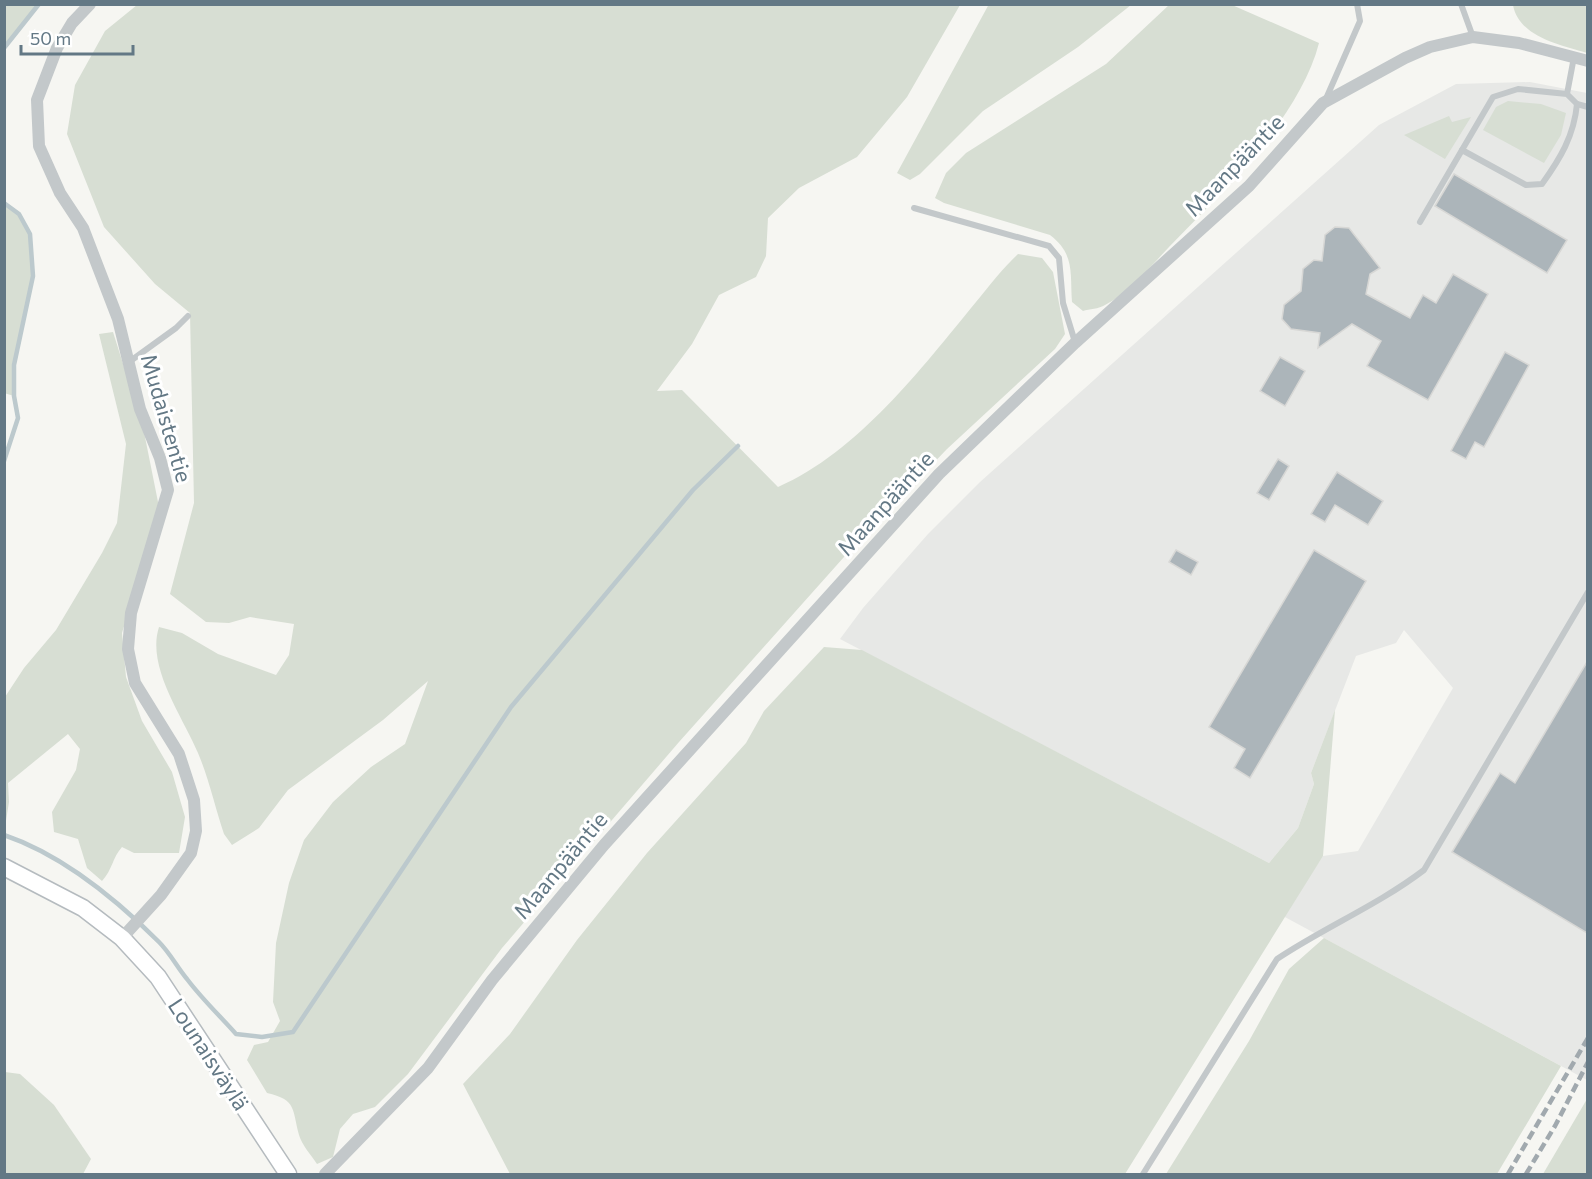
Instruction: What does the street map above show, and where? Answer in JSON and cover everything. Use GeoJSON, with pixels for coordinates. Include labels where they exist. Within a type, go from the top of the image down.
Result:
{"type":"FeatureCollection","features":[{"type":"Feature","properties":{"kind":"street","name":"Mudaistentie"},"geometry":{"type":"LineString","coordinates":[[90,4],[72,23],[57,48],[37,100],[39,146],[60,193],[83,228],[118,319],[140,409],[160,458],[168,490],[131,613],[128,649],[135,683],[179,754],[194,800],[196,831],[191,853],[161,895],[122,938]]}},
{"type":"Feature","properties":{"kind":"street","name":"Maanpääntie"},"geometry":{"type":"LineString","coordinates":[[325,1174],[428,1068],[492,980],[603,845],[939,474],[1075,343],[1249,186],[1323,104],[1405,58],[1441,44],[1473,37],[1519,43],[1587,61]]}},
{"type":"Feature","properties":{"kind":"street","name":"Lounaisväylä"},"geometry":{"type":"LineString","coordinates":[[4,867],[83,908],[122,938],[158,977],[288,1174]]}},
{"type":"Feature","properties":{"kind":"lane"},"geometry":{"type":"LineString","coordinates":[[1323,104],[1360,21],[1357,4]]}},
{"type":"Feature","properties":{"kind":"lane"},"geometry":{"type":"LineString","coordinates":[[1461,4],[1473,37]]}},
{"type":"Feature","properties":{"kind":"lane"},"geometry":{"type":"LineString","coordinates":[[1567,94],[1574,57]]}},
{"type":"Feature","properties":{"kind":"lane"},"geometry":{"type":"LineString","coordinates":[[1420,222],[1492,97],[1518,89],[1567,94],[1577,104],[1587,107]]}},
{"type":"Feature","properties":{"kind":"lane"},"geometry":{"type":"LineString","coordinates":[[1462,150],[1526,185],[1542,184],[1559,160],[1575,127],[1577,104]]}},
{"type":"Feature","properties":{"kind":"lane"},"geometry":{"type":"LineString","coordinates":[[914,208],[1049,246],[1059,258],[1063,303],[1075,343]]}},
{"type":"Feature","properties":{"kind":"lane"},"geometry":{"type":"LineString","coordinates":[[129,362],[176,328],[188,316]]}},
{"type":"Feature","properties":{"kind":"lane"},"geometry":{"type":"LineString","coordinates":[[1143,1174],[1277,959],[1310,937],[1391,895],[1424,870],[1587,592]]}},
{"type":"Feature","properties":{"kind":"shaded area"},"geometry":{"type":"Polygon","coordinates":[[[989,4],[1131,5],[1078,47],[983,111],[920,174],[910,180],[897,173],[989,4]]]}},
{"type":"Feature","properties":{"kind":"shaded area"},"geometry":{"type":"Polygon","coordinates":[[[4,5],[38,6],[5,48],[4,5]]]}},
{"type":"Feature","properties":{"kind":"shaded area"},"geometry":{"type":"Polygon","coordinates":[[[137,5],[960,5],[907,97],[857,157],[799,188],[768,218],[766,256],[756,277],[719,295],[692,344],[657,391],[682,390],[778,487],[807,472],[861,431],[910,381],[1001,271],[1018,254],[1042,258],[1053,272],[1065,334],[1055,349],[947,449],[852,548],[679,742],[502,948],[408,1074],[375,1107],[353,1114],[340,1129],[333,1157],[317,1164],[300,1139],[292,1107],[284,1099],[267,1093],[247,1060],[254,1045],[268,1042],[280,1021],[273,1002],[276,943],[289,883],[304,840],[333,802],[371,767],[405,744],[428,681],[383,720],[288,790],[259,828],[232,845],[224,834],[198,753],[162,675],[156,642],[159,627],[182,633],[218,654],[276,675],[289,655],[294,624],[250,617],[229,623],[206,622],[170,594],[194,503],[190,313],[155,284],[104,227],[67,134],[75,85],[105,31],[137,5]]]}},
{"type":"Feature","properties":{"kind":"shaded area"},"geometry":{"type":"Polygon","coordinates":[[[1169,5],[1232,5],[1319,43],[1309,71],[1295,99],[1277,126],[1234,179],[1131,287],[1103,306],[1083,311],[1072,302],[1070,265],[1064,249],[1050,235],[944,203],[935,198],[946,173],[966,153],[1106,64],[1169,5]]]}},
{"type":"Feature","properties":{"kind":"shaded area"},"geometry":{"type":"Polygon","coordinates":[[[1513,5],[1587,5],[1587,53],[1553,43],[1532,32],[1523,25],[1513,5]]]}},
{"type":"Feature","properties":{"kind":"shaded area"},"geometry":{"type":"Polygon","coordinates":[[[1530,82],[1587,93],[1587,1080],[1283,916],[1323,856],[1358,851],[1453,688],[1404,630],[1396,643],[1356,656],[1311,773],[1314,784],[1298,828],[1269,863],[840,639],[863,608],[928,534],[980,482],[1379,125],[1456,84],[1530,82]]]}},
{"type":"Feature","properties":{"kind":"shaded area"},"geometry":{"type":"Polygon","coordinates":[[[1508,101],[1541,104],[1566,113],[1561,135],[1544,163],[1483,130],[1496,107],[1508,101]]]}},
{"type":"Feature","properties":{"kind":"shaded area"},"geometry":{"type":"Polygon","coordinates":[[[1449,116],[1452,122],[1471,117],[1445,159],[1404,135],[1449,116]]]}},
{"type":"Feature","properties":{"kind":"shaded area"},"geometry":{"type":"Polygon","coordinates":[[[4,203],[19,214],[30,234],[33,276],[14,365],[14,396],[4,393],[4,203]]]}},
{"type":"Feature","properties":{"kind":"shaded area"},"geometry":{"type":"Polygon","coordinates":[[[113,332],[143,427],[159,507],[122,633],[126,677],[142,721],[172,772],[185,817],[179,853],[134,853],[122,847],[102,881],[87,868],[78,839],[54,832],[52,812],[76,770],[80,749],[68,734],[8,783],[9,802],[5,827],[5,697],[24,668],[56,630],[102,553],[117,523],[126,444],[99,334],[113,332]]]}},
{"type":"Feature","properties":{"kind":"shaded area"},"geometry":{"type":"Polygon","coordinates":[[[824,647],[862,650],[1269,863],[1298,828],[1314,784],[1311,773],[1335,710],[1323,856],[1125,1174],[510,1174],[463,1084],[510,1034],[577,940],[647,853],[746,743],[764,711],[824,647]]]}},
{"type":"Feature","properties":{"kind":"shaded area"},"geometry":{"type":"Polygon","coordinates":[[[1324,938],[1561,1066],[1497,1174],[1166,1174],[1249,1041],[1289,969],[1324,938]]]}},
{"type":"Feature","properties":{"kind":"shaded area"},"geometry":{"type":"Polygon","coordinates":[[[5,1072],[20,1074],[54,1105],[91,1159],[83,1174],[5,1174],[5,1072]]]}},
{"type":"Feature","properties":{"kind":"shaded area"},"geometry":{"type":"Polygon","coordinates":[[[1587,1099],[1587,1174],[1543,1174],[1587,1099]]]}},
{"type":"Feature","properties":{"kind":"building"},"geometry":{"type":"Polygon","coordinates":[[[1454,174],[1567,240],[1547,273],[1435,206],[1454,174]]]}},
{"type":"Feature","properties":{"kind":"building"},"geometry":{"type":"Polygon","coordinates":[[[1335,227],[1349,228],[1380,268],[1370,274],[1366,294],[1410,318],[1423,295],[1436,303],[1453,274],[1488,294],[1428,400],[1367,366],[1381,341],[1352,324],[1318,348],[1320,333],[1291,329],[1282,319],[1284,305],[1301,291],[1303,269],[1314,260],[1322,261],[1325,235],[1335,227]]]}},
{"type":"Feature","properties":{"kind":"building"},"geometry":{"type":"Polygon","coordinates":[[[1505,352],[1529,365],[1484,447],[1475,442],[1466,459],[1451,451],[1505,352]]]}},
{"type":"Feature","properties":{"kind":"building"},"geometry":{"type":"Polygon","coordinates":[[[1280,357],[1305,371],[1285,406],[1260,391],[1280,357]]]}},
{"type":"Feature","properties":{"kind":"building"},"geometry":{"type":"Polygon","coordinates":[[[1278,459],[1289,466],[1269,500],[1257,493],[1278,459]]]}},
{"type":"Feature","properties":{"kind":"building"},"geometry":{"type":"Polygon","coordinates":[[[1337,472],[1383,501],[1368,525],[1335,505],[1325,522],[1311,514],[1337,472]]]}},
{"type":"Feature","properties":{"kind":"building"},"geometry":{"type":"Polygon","coordinates":[[[1176,550],[1198,562],[1191,575],[1169,562],[1176,550]]]}},
{"type":"Feature","properties":{"kind":"building"},"geometry":{"type":"Polygon","coordinates":[[[1314,550],[1366,581],[1250,778],[1234,768],[1245,749],[1209,727],[1314,550]]]}},
{"type":"Feature","properties":{"kind":"building"},"geometry":{"type":"Polygon","coordinates":[[[1587,662],[1587,933],[1452,852],[1500,773],[1515,783],[1587,662]]]}},
{"type":"Feature","properties":{"kind":"waterway"},"geometry":{"type":"LineString","coordinates":[[4,48],[39,4]]}},
{"type":"Feature","properties":{"kind":"waterway"},"geometry":{"type":"LineString","coordinates":[[4,203],[19,214],[30,234],[33,276],[14,365],[14,396],[18,418],[4,461]]}},
{"type":"Feature","properties":{"kind":"waterway"},"geometry":{"type":"LineString","coordinates":[[4,835],[68,866],[125,910],[163,946],[193,986],[236,1034],[262,1037],[293,1032],[511,707],[693,490],[738,446]]}},
{"type":"Feature","properties":{"kind":"railway"},"geometry":{"type":"LineString","coordinates":[[1508,1174],[1588,1038]]}},
{"type":"Feature","properties":{"kind":"railway"},"geometry":{"type":"LineString","coordinates":[[1526,1174],[1555,1126],[1588,1062]]}}]}
